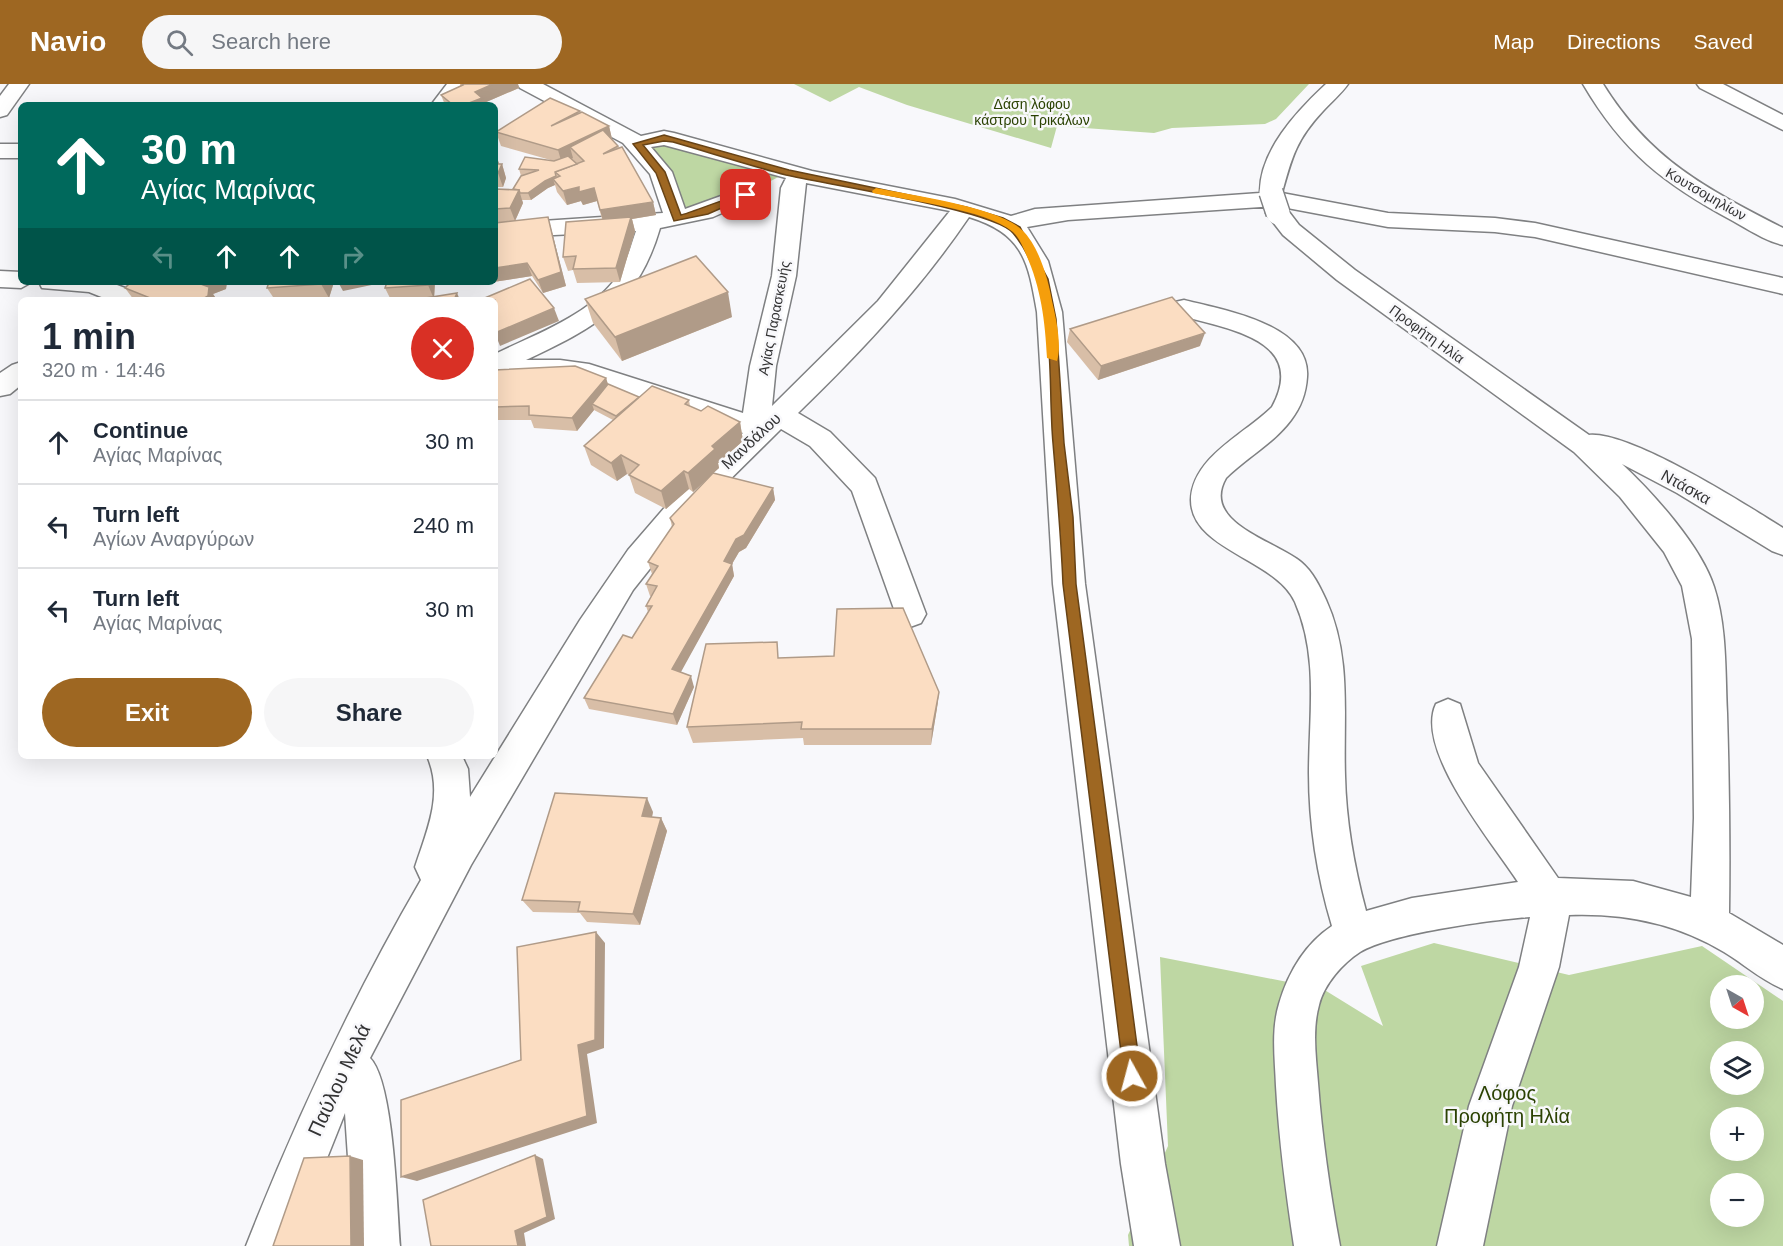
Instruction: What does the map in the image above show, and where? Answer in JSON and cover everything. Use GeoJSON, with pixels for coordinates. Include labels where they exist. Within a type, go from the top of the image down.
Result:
{"type":"FeatureCollection","features":[{"type":"Feature","properties":{"kind":"street"},"geometry":{"type":"LineString","coordinates":[[0,111],[19,84]]}},
{"type":"Feature","properties":{"kind":"street"},"geometry":{"type":"LineString","coordinates":[[444,102],[457,84]]}},
{"type":"Feature","properties":{"kind":"street"},"geometry":{"type":"LineString","coordinates":[[527,84],[621,131],[638,144],[661,172],[677,219]]}},
{"type":"Feature","properties":{"kind":"street"},"geometry":{"type":"LineString","coordinates":[[1182,204],[1188,207],[1278,210],[1273,178],[1287,146],[1312,109],[1338,84]]}},
{"type":"Feature","properties":{"kind":"street","name":"Κουτσομηλίων"},"geometry":{"type":"LineString","coordinates":[[1593,84],[1611,116],[1656,164],[1783,238]]}},
{"type":"Feature","properties":{"kind":"street"},"geometry":{"type":"LineString","coordinates":[[1707,84],[1783,124]]}},
{"type":"Feature","properties":{"kind":"street"},"geometry":{"type":"LineString","coordinates":[[638,144],[664,138],[799,175],[963,209],[1009,225],[1023,236],[1032,255],[1043,279],[1049,308],[1058,443],[1067,517],[1069,584],[1142,1153],[1157,1246]]}},
{"type":"Feature","properties":{"kind":"street"},"geometry":{"type":"LineString","coordinates":[[0,151],[18,151]]}},
{"type":"Feature","properties":{"kind":"street","name":"Αγίας Παρασκευής"},"geometry":{"type":"LineString","coordinates":[[765,423],[763,366],[784,276],[792,188],[799,175]]}},
{"type":"Feature","properties":{"kind":"street"},"geometry":{"type":"LineString","coordinates":[[498,231],[650,223],[705,212],[746,195]]}},
{"type":"Feature","properties":{"kind":"street"},"geometry":{"type":"LineString","coordinates":[[1009,225],[1035,216],[1182,204],[1287,200],[1388,220],[1495,225],[1535,230],[1783,286]]}},
{"type":"Feature","properties":{"kind":"street","name":"Μανδάλου"},"geometry":{"type":"LineString","coordinates":[[481,810],[632,567],[674,515],[765,423],[810,387],[912,279],[963,209]]}},
{"type":"Feature","properties":{"kind":"street","name":"Προφήτη Ηλία"},"geometry":{"type":"LineString","coordinates":[[1278,210],[1373,295],[1584,445],[1630,489],[1675,544],[1692,574],[1701,598],[1708,639],[1712,818],[1710,921]]}},
{"type":"Feature","properties":{"kind":"street"},"geometry":{"type":"LineString","coordinates":[[498,363],[573,325],[601,306],[620,288],[636,265],[650,223]]}},
{"type":"Feature","properties":{"kind":"street"},"geometry":{"type":"LineString","coordinates":[[0,279],[18,280]]}},
{"type":"Feature","properties":{"kind":"street"},"geometry":{"type":"LineString","coordinates":[[75,285],[99,288],[124,297]]}},
{"type":"Feature","properties":{"kind":"street"},"geometry":{"type":"LineString","coordinates":[[1184,308],[1267,336],[1282,344],[1292,360],[1295,381],[1293,392],[1283,411],[1253,442],[1215,470],[1208,483],[1205,498],[1210,513],[1218,524],[1291,571],[1307,594],[1318,622],[1329,664],[1327,776],[1330,827],[1342,899],[1354,935]]}},
{"type":"Feature","properties":{"kind":"street"},"geometry":{"type":"LineString","coordinates":[[498,370],[560,369],[588,373],[820,439],[865,486],[910,614]]}},
{"type":"Feature","properties":{"kind":"street"},"geometry":{"type":"LineString","coordinates":[[0,387],[18,373]]}},
{"type":"Feature","properties":{"kind":"street","name":"Ντάσκα"},"geometry":{"type":"LineString","coordinates":[[1584,445],[1607,446],[1622,453],[1783,543]]}},
{"type":"Feature","properties":{"kind":"street"},"geometry":{"type":"LineString","coordinates":[[1448,714],[1450,740],[1462,770],[1536,878],[1546,896],[1549,910],[1546,940],[1496,1087],[1460,1246]]}},
{"type":"Feature","properties":{"kind":"street","name":"Παύλου Μελά"},"geometry":{"type":"LineString","coordinates":[[419,919],[453,799],[449,763],[446,759]]}},
{"type":"Feature","properties":{"kind":"street","name":"Παύλου Μελά"},"geometry":{"type":"LineString","coordinates":[[269,1246],[307,1146],[346,1064],[419,919],[481,810]]}},
{"type":"Feature","properties":{"kind":"street"},"geometry":{"type":"LineString","coordinates":[[1317,1246],[1299,1132],[1294,1050],[1296,1020],[1302,994],[1320,963],[1354,935],[1400,920],[1498,902],[1546,896],[1624,899],[1657,904],[1710,921],[1735,935],[1783,969]]}},
{"type":"Feature","properties":{"kind":"street"},"geometry":{"type":"LineString","coordinates":[[346,1064],[359,1077],[368,1124],[377,1246]]}},
{"type":"Feature","properties":{"kind":"green space","name":"Δάση λόφου κάστρου Τρικάλων"},"geometry":{"type":"Polygon","coordinates":[[[794,84],[1309,84],[1276,119],[1265,124],[1172,128],[1154,133],[1057,126],[1051,148],[907,105],[859,87],[830,102],[794,84]]]}},
{"type":"Feature","properties":{"kind":"green space"},"geometry":{"type":"Polygon","coordinates":[[[656,139],[788,172],[746,194],[677,219],[637,144],[656,139]]]}},
{"type":"Feature","properties":{"kind":"green space","name":"Λόφος Προφήτη Ηλία"},"geometry":{"type":"Polygon","coordinates":[[[1434,943],[1569,975],[1702,946],[1745,975],[1710,975],[1710,1029],[1764,1029],[1764,988],[1783,1001],[1783,1246],[1129,1246],[1128,1235],[1168,1146],[1160,957],[1323,989],[1383,1026],[1361,966],[1434,943]]]}},
{"type":"Feature","properties":{"kind":"building"},"geometry":{"type":"Polygon","coordinates":[[[493,84],[475,92],[482,98],[472,102],[449,102],[441,95],[463,85],[493,84]]]}},
{"type":"Feature","properties":{"kind":"building"},"geometry":{"type":"Polygon","coordinates":[[[550,98],[580,111],[551,126],[582,112],[609,126],[558,150],[498,131],[550,98]]]}},
{"type":"Feature","properties":{"kind":"building"},"geometry":{"type":"Polygon","coordinates":[[[603,130],[618,146],[603,154],[622,147],[653,202],[600,210],[594,188],[579,192],[579,187],[563,191],[553,179],[560,176],[555,172],[584,161],[570,147],[603,130]]]}},
{"type":"Feature","properties":{"kind":"building"},"geometry":{"type":"Polygon","coordinates":[[[568,156],[577,164],[555,172],[556,176],[528,193],[520,193],[519,190],[513,189],[521,176],[539,170],[519,169],[525,157],[554,161],[568,156]]]}},
{"type":"Feature","properties":{"kind":"building"},"geometry":{"type":"Polygon","coordinates":[[[498,189],[519,190],[510,208],[498,209],[498,189]]]}},
{"type":"Feature","properties":{"kind":"building"},"geometry":{"type":"Polygon","coordinates":[[[548,217],[561,272],[538,280],[527,263],[498,268],[498,223],[548,217]]]}},
{"type":"Feature","properties":{"kind":"building"},"geometry":{"type":"Polygon","coordinates":[[[631,217],[616,268],[573,269],[576,256],[563,257],[566,222],[631,217]]]}},
{"type":"Feature","properties":{"kind":"building"},"geometry":{"type":"Polygon","coordinates":[[[696,256],[728,292],[615,337],[585,299],[696,256]]]}},
{"type":"Feature","properties":{"kind":"building"},"geometry":{"type":"Polygon","coordinates":[[[530,279],[554,308],[498,332],[498,297],[487,297],[530,279]]]}},
{"type":"Feature","properties":{"kind":"building"},"geometry":{"type":"Polygon","coordinates":[[[128,285],[204,285],[209,287],[206,297],[148,297],[125,288],[128,285]]]}},
{"type":"Feature","properties":{"kind":"building"},"geometry":{"type":"Polygon","coordinates":[[[268,285],[308,285],[267,288],[268,285]]]}},
{"type":"Feature","properties":{"kind":"building"},"geometry":{"type":"Polygon","coordinates":[[[386,285],[428,285],[385,288],[386,285]]]}},
{"type":"Feature","properties":{"kind":"building"},"geometry":{"type":"Polygon","coordinates":[[[457,293],[455,297],[432,297],[457,293]]]}},
{"type":"Feature","properties":{"kind":"building"},"geometry":{"type":"Polygon","coordinates":[[[1172,297],[1205,333],[1101,366],[1070,329],[1172,297]]]}},
{"type":"Feature","properties":{"kind":"building"},"geometry":{"type":"Polygon","coordinates":[[[575,366],[606,378],[572,418],[529,415],[529,406],[498,407],[498,370],[575,366]]]}},
{"type":"Feature","properties":{"kind":"building"},"geometry":{"type":"Polygon","coordinates":[[[608,384],[639,397],[616,416],[592,404],[608,384]]]}},
{"type":"Feature","properties":{"kind":"building"},"geometry":{"type":"Polygon","coordinates":[[[652,386],[689,400],[685,404],[701,411],[708,406],[740,422],[712,446],[715,449],[688,473],[684,471],[661,491],[629,475],[639,465],[621,455],[611,463],[584,446],[652,386]]]}},
{"type":"Feature","properties":{"kind":"building"},"geometry":{"type":"Polygon","coordinates":[[[713,473],[773,488],[744,535],[736,539],[724,561],[732,564],[672,669],[691,676],[673,714],[584,698],[623,635],[632,638],[652,606],[646,606],[657,586],[646,584],[658,566],[648,562],[674,524],[670,518],[713,473]]]}},
{"type":"Feature","properties":{"kind":"building"},"geometry":{"type":"Polygon","coordinates":[[[903,608],[939,692],[932,729],[801,729],[802,722],[687,727],[706,644],[777,642],[778,658],[834,656],[837,609],[903,608]]]}},
{"type":"Feature","properties":{"kind":"building"},"geometry":{"type":"Polygon","coordinates":[[[555,793],[647,798],[642,816],[661,818],[633,914],[578,911],[580,902],[522,900],[555,793]]]}},
{"type":"Feature","properties":{"kind":"building"},"geometry":{"type":"Polygon","coordinates":[[[596,932],[595,1040],[578,1045],[587,1116],[401,1177],[401,1100],[521,1060],[517,947],[596,932]]]}},
{"type":"Feature","properties":{"kind":"building"},"geometry":{"type":"Polygon","coordinates":[[[535,1155],[547,1217],[515,1231],[518,1246],[431,1246],[423,1200],[535,1155]]]}},
{"type":"Feature","properties":{"kind":"building"},"geometry":{"type":"Polygon","coordinates":[[[350,1156],[351,1246],[273,1246],[304,1158],[350,1156]]]}},
{"type":"Feature","properties":{"kind":"slow traffic"},"geometry":{"type":"LineString","coordinates":[[876,191],[963,209],[999,220],[1016,229],[1023,236],[1043,279],[1050,319],[1053,358]]}},
{"type":"Feature","properties":{"kind":"route"},"geometry":{"type":"LineString","coordinates":[[746,195],[705,212],[677,219],[661,172],[638,144],[664,138],[674,140],[834,183],[963,209],[999,220],[1016,229],[1023,236],[1036,263],[1043,279],[1050,319],[1058,443],[1067,517],[1069,584],[1132,1076]]}}]}
